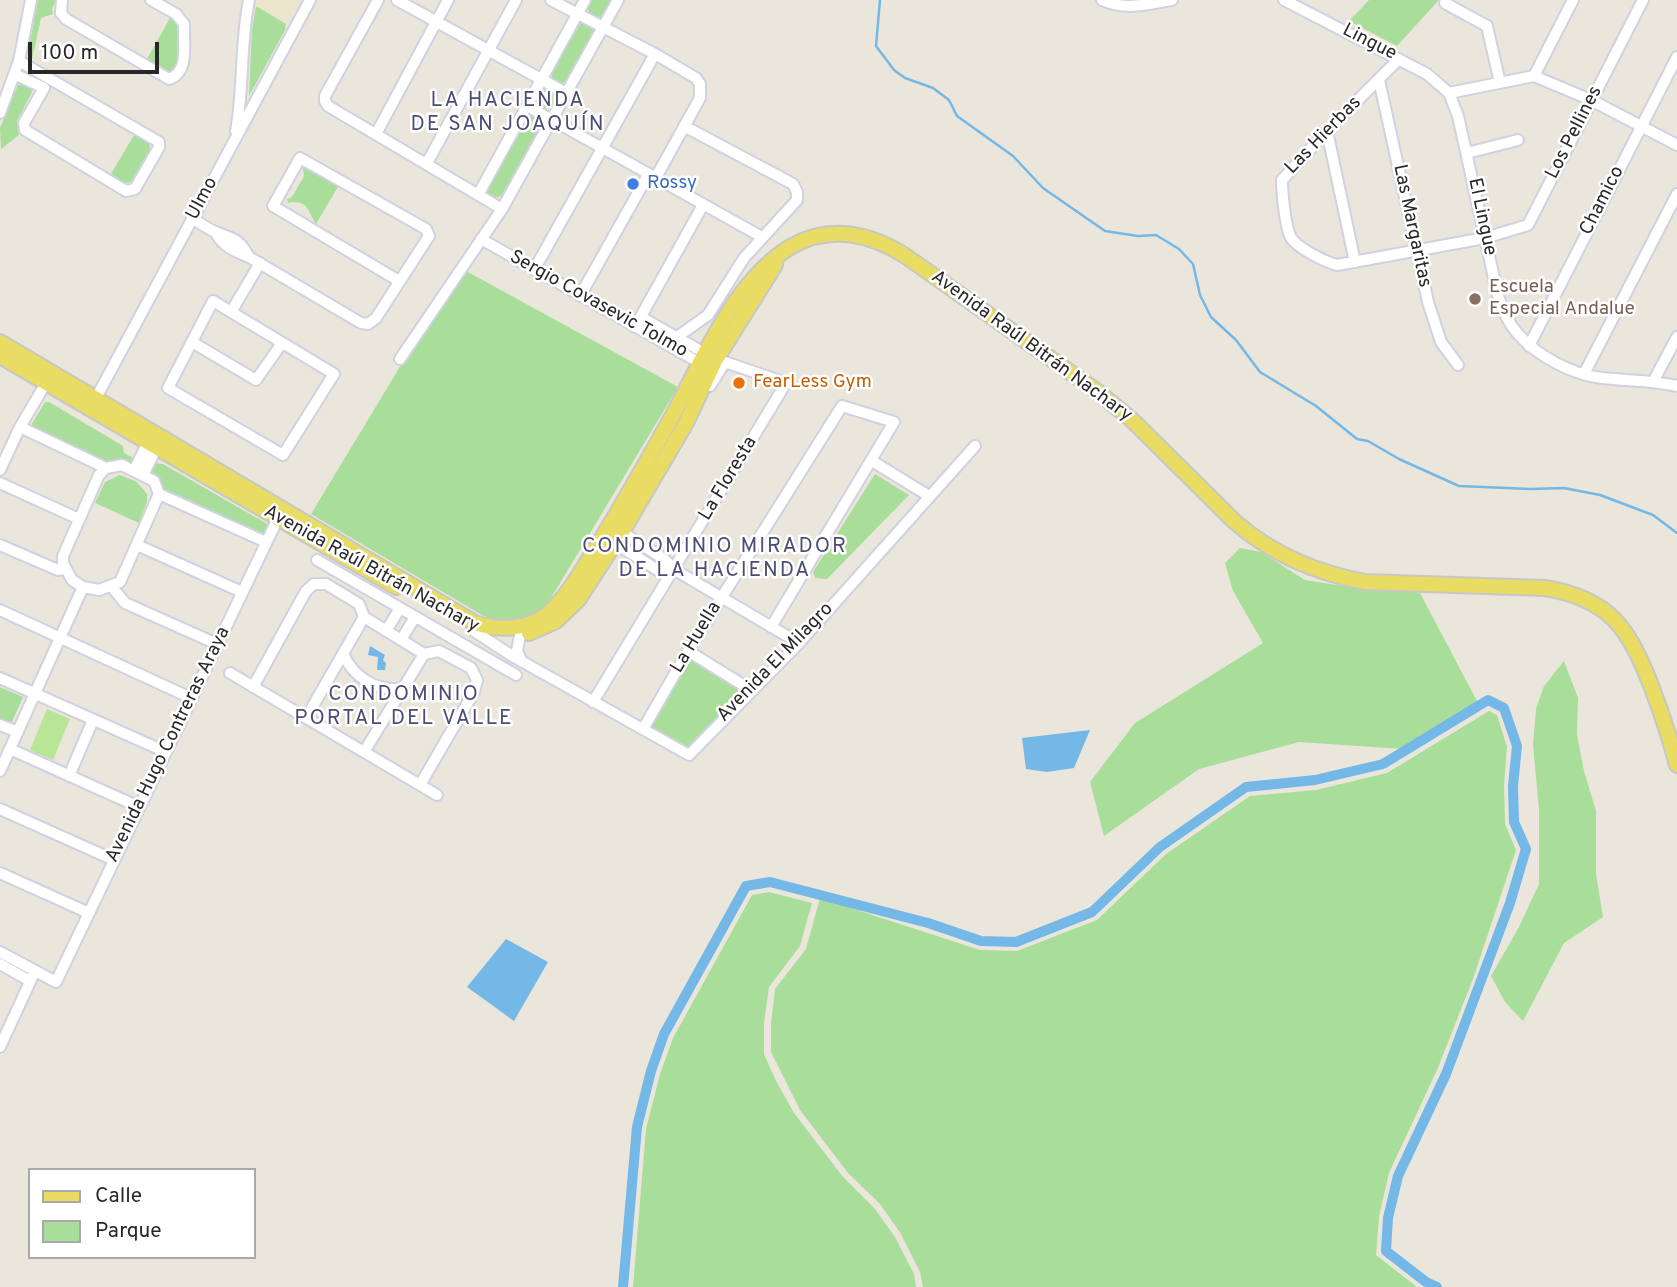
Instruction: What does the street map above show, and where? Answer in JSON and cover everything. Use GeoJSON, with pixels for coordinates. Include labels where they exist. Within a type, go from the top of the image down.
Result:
{"type":"FeatureCollection","features":[{"type":"Feature","properties":{"kind":"main road","name":"Avenida Raúl Bitrán Nachary"},"geometry":{"type":"LineString","coordinates":[[0,356],[280,513],[474,631],[491,636],[520,635],[547,626],[571,609],[711,360],[783,252],[810,239],[839,233],[871,238],[900,252],[1098,392],[1132,420],[1252,537],[1288,559],[1342,578],[1365,582],[1545,588],[1587,600],[1606,612],[1627,633],[1642,662],[1677,765]]}},
{"type":"Feature","properties":{"kind":"main road","name":"Avenida Raúl Bitrán Nachary"},"geometry":{"type":"LineString","coordinates":[[0,342],[96,398],[152,440]]}},
{"type":"Feature","properties":{"kind":"main road","name":"Avenida Raúl Bitrán Nachary"},"geometry":{"type":"LineString","coordinates":[[280,513],[328,547],[344,551],[475,623],[502,628],[529,624],[550,612],[612,534],[686,423],[711,360]]}},
{"type":"Feature","properties":{"kind":"street"},"geometry":{"type":"LineString","coordinates":[[0,113],[19,61],[30,0]]}},
{"type":"Feature","properties":{"kind":"street"},"geometry":{"type":"LineString","coordinates":[[62,0],[61,13],[66,19],[169,79],[177,77],[183,70],[184,24],[176,14],[152,0]]}},
{"type":"Feature","properties":{"kind":"street"},"geometry":{"type":"LineString","coordinates":[[234,141],[241,104],[244,21],[249,0]]}},
{"type":"Feature","properties":{"kind":"street","name":"Ulmo"},"geometry":{"type":"LineString","coordinates":[[96,398],[310,0]]}},
{"type":"Feature","properties":{"kind":"street"},"geometry":{"type":"LineString","coordinates":[[378,0],[325,96],[325,101],[328,106],[502,209]]}},
{"type":"Feature","properties":{"kind":"street"},"geometry":{"type":"LineString","coordinates":[[397,0],[568,94]]}},
{"type":"Feature","properties":{"kind":"street"},"geometry":{"type":"LineString","coordinates":[[376,134],[448,0]]}},
{"type":"Feature","properties":{"kind":"street"},"geometry":{"type":"LineString","coordinates":[[428,163],[516,0]]}},
{"type":"Feature","properties":{"kind":"street"},"geometry":{"type":"LineString","coordinates":[[551,0],[655,54],[696,78],[700,84],[701,98],[580,296]]}},
{"type":"Feature","properties":{"kind":"street"},"geometry":{"type":"LineString","coordinates":[[478,195],[585,0]]}},
{"type":"Feature","properties":{"kind":"street"},"geometry":{"type":"LineString","coordinates":[[400,359],[502,209],[618,0]]}},
{"type":"Feature","properties":{"kind":"street"},"geometry":{"type":"LineString","coordinates":[[1102,0],[1135,7],[1172,0]]}},
{"type":"Feature","properties":{"kind":"street","name":"Lingue"},"geometry":{"type":"LineString","coordinates":[[1284,0],[1299,3],[1427,74],[1449,93]]}},
{"type":"Feature","properties":{"kind":"street","name":"Los Pellines"},"geometry":{"type":"LineString","coordinates":[[1354,262],[1485,238],[1528,225],[1643,0]]}},
{"type":"Feature","properties":{"kind":"street"},"geometry":{"type":"LineString","coordinates":[[1534,76],[1570,1]]}},
{"type":"Feature","properties":{"kind":"street"},"geometry":{"type":"LineString","coordinates":[[1445,3],[1487,26],[1500,83]]}},
{"type":"Feature","properties":{"kind":"street"},"geometry":{"type":"LineString","coordinates":[[534,270],[655,54]]}},
{"type":"Feature","properties":{"kind":"street","name":"Chamico"},"geometry":{"type":"LineString","coordinates":[[1529,346],[1677,57]]}},
{"type":"Feature","properties":{"kind":"street","name":"Las Hierbas"},"geometry":{"type":"LineString","coordinates":[[1354,262],[1337,265],[1328,263],[1295,243],[1290,235],[1282,180],[1399,59]]}},
{"type":"Feature","properties":{"kind":"street"},"geometry":{"type":"LineString","coordinates":[[19,61],[47,82],[159,142],[159,147],[135,189],[126,191],[25,130],[24,123],[47,82]]}},
{"type":"Feature","properties":{"kind":"street"},"geometry":{"type":"LineString","coordinates":[[14,74],[47,82]]}},
{"type":"Feature","properties":{"kind":"street"},"geometry":{"type":"LineString","coordinates":[[1449,93],[1534,76],[1591,100],[1677,145]]}},
{"type":"Feature","properties":{"kind":"street","name":"Las Margaritas"},"geometry":{"type":"LineString","coordinates":[[1379,80],[1428,302],[1441,342],[1458,365]]}},
{"type":"Feature","properties":{"kind":"street","name":"El Lingue"},"geometry":{"type":"LineString","coordinates":[[1449,93],[1458,116],[1498,296],[1507,319],[1529,346],[1584,374],[1602,378],[1654,380],[1677,386]]}},
{"type":"Feature","properties":{"kind":"street"},"geometry":{"type":"LineString","coordinates":[[527,106],[761,237]]}},
{"type":"Feature","properties":{"kind":"street"},"geometry":{"type":"LineString","coordinates":[[677,337],[708,315],[744,258],[797,200],[793,184],[684,126]]}},
{"type":"Feature","properties":{"kind":"street"},"geometry":{"type":"LineString","coordinates":[[1327,131],[1354,262]]}},
{"type":"Feature","properties":{"kind":"street"},"geometry":{"type":"LineString","coordinates":[[1467,153],[1518,141]]}},
{"type":"Feature","properties":{"kind":"street"},"geometry":{"type":"LineString","coordinates":[[192,218],[216,233],[233,237],[242,244],[249,257],[361,323],[368,324],[376,318],[429,236],[426,229],[300,159],[273,206],[399,281]]}},
{"type":"Feature","properties":{"kind":"street"},"geometry":{"type":"LineString","coordinates":[[1584,374],[1677,194]]}},
{"type":"Feature","properties":{"kind":"street"},"geometry":{"type":"LineString","coordinates":[[638,322],[703,205]]}},
{"type":"Feature","properties":{"kind":"street","name":"Sergio Covasevic Tolmo"},"geometry":{"type":"LineString","coordinates":[[481,239],[580,296],[677,337],[711,360]]}},
{"type":"Feature","properties":{"kind":"street"},"geometry":{"type":"LineString","coordinates":[[231,312],[260,263]]}},
{"type":"Feature","properties":{"kind":"street"},"geometry":{"type":"LineString","coordinates":[[214,301],[334,374],[282,455],[168,388],[192,342],[214,301]]}},
{"type":"Feature","properties":{"kind":"street","name":"Sergio Covasevic Tolmo"},"geometry":{"type":"LineString","coordinates":[[638,322],[711,360]]}},
{"type":"Feature","properties":{"kind":"street"},"geometry":{"type":"LineString","coordinates":[[1654,380],[1677,337]]}},
{"type":"Feature","properties":{"kind":"street"},"geometry":{"type":"LineString","coordinates":[[192,342],[256,380],[282,343]]}},
{"type":"Feature","properties":{"kind":"street","name":"La Floresta"},"geometry":{"type":"LineString","coordinates":[[593,702],[786,383],[711,360]]}},
{"type":"Feature","properties":{"kind":"street"},"geometry":{"type":"LineString","coordinates":[[0,470],[20,426],[46,383]]}},
{"type":"Feature","properties":{"kind":"street","name":"La Huella"},"geometry":{"type":"LineString","coordinates":[[643,729],[688,651],[842,406],[894,422],[872,461]]}},
{"type":"Feature","properties":{"kind":"street"},"geometry":{"type":"LineString","coordinates":[[20,426],[106,468],[122,466],[154,481],[159,494],[120,582],[99,590],[83,587],[72,580],[65,569],[63,556],[99,474],[106,468]]}},
{"type":"Feature","properties":{"kind":"street"},"geometry":{"type":"LineString","coordinates":[[138,473],[152,440]]}},
{"type":"Feature","properties":{"kind":"street","name":"Avenida El Milagro"},"geometry":{"type":"LineString","coordinates":[[643,729],[688,755],[799,643],[975,446]]}},
{"type":"Feature","properties":{"kind":"street"},"geometry":{"type":"LineString","coordinates":[[771,627],[872,461],[929,496]]}},
{"type":"Feature","properties":{"kind":"street"},"geometry":{"type":"LineString","coordinates":[[0,483],[79,519]]}},
{"type":"Feature","properties":{"kind":"street"},"geometry":{"type":"LineString","coordinates":[[159,494],[266,542]]}},
{"type":"Feature","properties":{"kind":"street","name":"Avenida Hugo Contreras Araya"},"geometry":{"type":"LineString","coordinates":[[33,976],[56,982],[280,513]]}},
{"type":"Feature","properties":{"kind":"street"},"geometry":{"type":"LineString","coordinates":[[612,534],[659,571],[675,570],[799,643]]}},
{"type":"Feature","properties":{"kind":"street"},"geometry":{"type":"LineString","coordinates":[[0,545],[58,570],[65,569]]}},
{"type":"Feature","properties":{"kind":"street"},"geometry":{"type":"LineString","coordinates":[[137,545],[242,592]]}},
{"type":"Feature","properties":{"kind":"street"},"geometry":{"type":"LineString","coordinates":[[328,547],[337,572]]}},
{"type":"Feature","properties":{"kind":"street"},"geometry":{"type":"LineString","coordinates":[[337,572],[344,551]]}},
{"type":"Feature","properties":{"kind":"street"},"geometry":{"type":"LineString","coordinates":[[317,560],[516,675]]}},
{"type":"Feature","properties":{"kind":"street"},"geometry":{"type":"LineString","coordinates":[[253,687],[306,591],[311,586],[326,584],[359,604],[363,617],[424,654],[439,651],[471,668],[477,680],[474,692],[420,785]]}},
{"type":"Feature","properties":{"kind":"street"},"geometry":{"type":"LineString","coordinates":[[0,771],[83,587]]}},
{"type":"Feature","properties":{"kind":"street"},"geometry":{"type":"LineString","coordinates":[[112,587],[125,603],[217,644]]}},
{"type":"Feature","properties":{"kind":"street"},"geometry":{"type":"LineString","coordinates":[[386,631],[400,608]]}},
{"type":"Feature","properties":{"kind":"street"},"geometry":{"type":"LineString","coordinates":[[0,610],[191,698]]}},
{"type":"Feature","properties":{"kind":"street"},"geometry":{"type":"LineString","coordinates":[[306,718],[363,617]]}},
{"type":"Feature","properties":{"kind":"street"},"geometry":{"type":"LineString","coordinates":[[401,640],[415,617]]}},
{"type":"Feature","properties":{"kind":"street"},"geometry":{"type":"LineString","coordinates":[[474,631],[643,729]]}},
{"type":"Feature","properties":{"kind":"street"},"geometry":{"type":"LineString","coordinates":[[520,635],[517,651],[521,660]]}},
{"type":"Feature","properties":{"kind":"street"},"geometry":{"type":"LineString","coordinates":[[688,651],[751,690]]}},
{"type":"Feature","properties":{"kind":"street"},"geometry":{"type":"LineString","coordinates":[[343,654],[351,668],[368,682],[383,688],[402,689]]}},
{"type":"Feature","properties":{"kind":"street"},"geometry":{"type":"LineString","coordinates":[[364,752],[424,654]]}},
{"type":"Feature","properties":{"kind":"street"},"geometry":{"type":"LineString","coordinates":[[230,673],[437,795]]}},
{"type":"Feature","properties":{"kind":"street"},"geometry":{"type":"LineString","coordinates":[[0,677],[166,752]]}},
{"type":"Feature","properties":{"kind":"street"},"geometry":{"type":"LineString","coordinates":[[69,776],[93,720]]}},
{"type":"Feature","properties":{"kind":"street"},"geometry":{"type":"LineString","coordinates":[[0,724],[18,733]]}},
{"type":"Feature","properties":{"kind":"street"},"geometry":{"type":"LineString","coordinates":[[10,749],[139,807]]}},
{"type":"Feature","properties":{"kind":"street"},"geometry":{"type":"LineString","coordinates":[[0,809],[114,860]]}},
{"type":"Feature","properties":{"kind":"street"},"geometry":{"type":"LineString","coordinates":[[0,873],[89,913]]}},
{"type":"Feature","properties":{"kind":"street"},"geometry":{"type":"LineString","coordinates":[[0,952],[33,976]]}},
{"type":"Feature","properties":{"kind":"street"},"geometry":{"type":"LineString","coordinates":[[0,964],[33,976]]}},
{"type":"Feature","properties":{"kind":"street"},"geometry":{"type":"LineString","coordinates":[[0,1047],[3,1031],[33,976]]}},
{"type":"Feature","properties":{"kind":"shaded area"},"geometry":{"type":"Polygon","coordinates":[[[257,0],[300,0],[286,24],[256,6],[257,0]]]}},
{"type":"Feature","properties":{"kind":"green space"},"geometry":{"type":"Polygon","coordinates":[[[38,0],[56,0],[53,14],[41,18],[32,59],[28,54],[38,0]]]}},
{"type":"Feature","properties":{"kind":"green space"},"geometry":{"type":"Polygon","coordinates":[[[591,0],[614,0],[604,16],[597,18],[589,13],[587,6],[591,0]]]}},
{"type":"Feature","properties":{"kind":"green space"},"geometry":{"type":"Polygon","coordinates":[[[1369,0],[1439,0],[1397,46],[1349,21],[1369,0]]]}},
{"type":"Feature","properties":{"kind":"green space"},"geometry":{"type":"Polygon","coordinates":[[[256,6],[286,24],[249,96],[252,30],[256,6]]]}},
{"type":"Feature","properties":{"kind":"green space"},"geometry":{"type":"Polygon","coordinates":[[[170,18],[178,22],[178,26],[177,68],[169,73],[147,59],[170,18]]]}},
{"type":"Feature","properties":{"kind":"green space"},"geometry":{"type":"Polygon","coordinates":[[[582,21],[595,30],[568,82],[560,83],[552,77],[552,71],[582,21]]]}},
{"type":"Feature","properties":{"kind":"green space"},"geometry":{"type":"Polygon","coordinates":[[[18,85],[31,87],[32,92],[17,121],[19,135],[1,149],[0,128],[18,85]]]}},
{"type":"Feature","properties":{"kind":"green space"},"geometry":{"type":"Polygon","coordinates":[[[548,89],[555,92],[558,99],[555,106],[548,109],[541,106],[538,99],[541,92],[548,89]]]}},
{"type":"Feature","properties":{"kind":"green space"},"geometry":{"type":"Polygon","coordinates":[[[534,114],[541,119],[542,124],[501,196],[494,198],[488,193],[488,187],[528,116],[534,114]]]}},
{"type":"Feature","properties":{"kind":"green space"},"geometry":{"type":"Polygon","coordinates":[[[134,135],[149,143],[150,149],[131,182],[125,183],[111,174],[134,135]]]}},
{"type":"Feature","properties":{"kind":"green space"},"geometry":{"type":"Polygon","coordinates":[[[308,167],[339,185],[316,224],[304,204],[288,203],[287,199],[292,197],[304,176],[303,168],[308,167]]]}},
{"type":"Feature","properties":{"kind":"green space"},"geometry":{"type":"Polygon","coordinates":[[[466,271],[678,387],[548,603],[533,614],[517,620],[499,621],[482,615],[311,514],[404,360],[466,271]]]}},
{"type":"Feature","properties":{"kind":"green space"},"geometry":{"type":"Polygon","coordinates":[[[45,402],[123,446],[124,453],[135,459],[131,465],[106,465],[30,427],[45,402]]]}},
{"type":"Feature","properties":{"kind":"green space"},"geometry":{"type":"Polygon","coordinates":[[[154,463],[163,464],[269,525],[265,535],[164,491],[158,479],[149,474],[154,463]]]}},
{"type":"Feature","properties":{"kind":"green space"},"geometry":{"type":"Polygon","coordinates":[[[875,474],[909,495],[827,579],[815,578],[813,572],[875,474]]]}},
{"type":"Feature","properties":{"kind":"green space"},"geometry":{"type":"Polygon","coordinates":[[[120,475],[137,482],[147,494],[147,502],[139,523],[95,503],[105,482],[120,475]]]}},
{"type":"Feature","properties":{"kind":"green space"},"geometry":{"type":"Polygon","coordinates":[[[1240,548],[1261,552],[1305,580],[1369,590],[1419,591],[1478,703],[1403,749],[1299,742],[1199,769],[1104,836],[1090,782],[1135,723],[1263,643],[1233,591],[1225,563],[1240,548]]]}},
{"type":"Feature","properties":{"kind":"green space"},"geometry":{"type":"Polygon","coordinates":[[[691,658],[739,687],[741,692],[686,749],[651,728],[650,723],[691,658]]]}},
{"type":"Feature","properties":{"kind":"green space"},"geometry":{"type":"Polygon","coordinates":[[[1564,661],[1578,698],[1577,735],[1596,811],[1596,874],[1603,917],[1564,943],[1523,1021],[1505,1002],[1491,976],[1519,927],[1539,884],[1539,810],[1533,745],[1536,709],[1544,686],[1564,661]]]}},
{"type":"Feature","properties":{"kind":"green space"},"geometry":{"type":"Polygon","coordinates":[[[0,687],[23,697],[11,724],[0,719],[0,687]]]}},
{"type":"Feature","properties":{"kind":"green space"},"geometry":{"type":"Polygon","coordinates":[[[47,709],[70,719],[53,760],[30,750],[47,709]]]}},
{"type":"Feature","properties":{"kind":"green space"},"geometry":{"type":"Polygon","coordinates":[[[1489,711],[1497,715],[1507,747],[1505,824],[1516,850],[1473,979],[1437,1070],[1389,1173],[1379,1216],[1376,1255],[1417,1287],[923,1287],[920,1272],[901,1234],[880,1204],[848,1173],[800,1110],[771,1052],[775,989],[806,949],[820,898],[980,950],[1017,951],[1097,920],[1166,854],[1250,796],[1316,790],[1387,773],[1489,711]]]}},
{"type":"Feature","properties":{"kind":"green space"},"geometry":{"type":"Polygon","coordinates":[[[769,892],[812,903],[800,946],[769,987],[764,1023],[764,1054],[794,1113],[843,1177],[875,1209],[895,1237],[914,1274],[916,1287],[633,1287],[646,1129],[660,1074],[673,1038],[752,895],[769,892]]]}},
{"type":"Feature","properties":{"kind":"water"},"geometry":{"type":"Polygon","coordinates":[[[370,646],[385,655],[385,670],[377,670],[378,657],[368,655],[370,646]]]}},
{"type":"Feature","properties":{"kind":"water"},"geometry":{"type":"Polygon","coordinates":[[[1090,730],[1074,768],[1047,772],[1026,769],[1022,738],[1090,730]]]}},
{"type":"Feature","properties":{"kind":"water"},"geometry":{"type":"Polygon","coordinates":[[[506,939],[548,962],[514,1021],[467,987],[506,939]]]}},
{"type":"Feature","properties":{"kind":"waterway"},"geometry":{"type":"LineString","coordinates":[[880,0],[876,46],[894,70],[905,78],[933,88],[949,100],[957,116],[1013,156],[1043,188],[1105,231],[1138,236],[1156,235],[1179,249],[1193,264],[1200,295],[1211,317],[1236,340],[1260,372],[1316,406],[1357,439],[1368,441],[1399,459],[1459,486],[1564,488],[1600,495],[1653,515],[1677,533]]}},
{"type":"Feature","properties":{"kind":"waterway"},"geometry":{"type":"LineString","coordinates":[[623,1287],[637,1127],[651,1071],[664,1034],[746,886],[770,882],[928,923],[981,941],[1016,942],[1092,912],[1160,847],[1246,787],[1315,780],[1383,764],[1488,700],[1504,708],[1517,746],[1513,786],[1514,822],[1526,849],[1510,903],[1446,1074],[1398,1176],[1388,1218],[1386,1251],[1426,1282],[1437,1287]]}},
{"type":"Feature","properties":{"kind":"place","name":"Rossy"},"geometry":{"type":"Point","coordinates":[633,184]}},
{"type":"Feature","properties":{"kind":"place","name":"Escuela Especial Andalue"},"geometry":{"type":"Point","coordinates":[1475,299]}},
{"type":"Feature","properties":{"kind":"place","name":"FearLess Gym"},"geometry":{"type":"Point","coordinates":[739,383]}},
{"type":"Feature","properties":{"kind":"district","name":"LA HACIENDA DE SAN JOAQUÍN"},"geometry":{"type":"Point","coordinates":[508,114]}},
{"type":"Feature","properties":{"kind":"district","name":"CONDOMINIO MIRADOR DE LA HACIENDA"},"geometry":{"type":"Point","coordinates":[715,560]}},
{"type":"Feature","properties":{"kind":"district","name":"CONDOMINIO PORTAL DEL VALLE"},"geometry":{"type":"Point","coordinates":[404,708]}}]}
